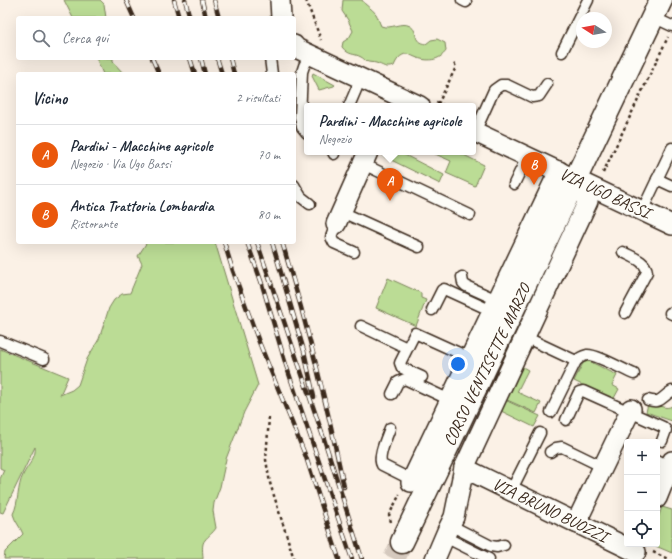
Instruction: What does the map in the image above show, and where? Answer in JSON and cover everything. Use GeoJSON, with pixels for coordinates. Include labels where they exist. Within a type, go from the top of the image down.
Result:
{"type":"FeatureCollection","features":[{"type":"Feature","properties":{"kind":"main road","name":"CORSO VENTISETTE MARZO"},"geometry":{"type":"LineString","coordinates":[[397,533],[582,185],[657,8]]}},
{"type":"Feature","properties":{"kind":"street"},"geometry":{"type":"LineString","coordinates":[[280,0],[281,16]]}},
{"type":"Feature","properties":{"kind":"street"},"geometry":{"type":"LineString","coordinates":[[296,48],[361,78],[392,100],[406,103]]}},
{"type":"Feature","properties":{"kind":"street","name":"VIA UGO BASSI"},"geometry":{"type":"LineString","coordinates":[[476,132],[582,185],[672,225]]}},
{"type":"Feature","properties":{"kind":"street"},"geometry":{"type":"LineString","coordinates":[[339,218],[366,158]]}},
{"type":"Feature","properties":{"kind":"street","name":"CORSO VENTISETTE MARZO"},"geometry":{"type":"LineString","coordinates":[[408,485],[495,306],[582,185]]}},
{"type":"Feature","properties":{"kind":"street","name":"CORSO VENTISETTE MARZO"},"geometry":{"type":"LineString","coordinates":[[435,559],[454,517],[464,468],[525,336],[582,185]]}},
{"type":"Feature","properties":{"kind":"street"},"geometry":{"type":"LineString","coordinates":[[576,523],[630,410]]}},
{"type":"Feature","properties":{"kind":"street"},"geometry":{"type":"LineString","coordinates":[[661,496],[663,464]]}},
{"type":"Feature","properties":{"kind":"street","name":"VIA BRUNO BUOZZI"},"geometry":{"type":"LineString","coordinates":[[464,468],[576,523],[639,551]]}},
{"type":"Feature","properties":{"kind":"lane"},"geometry":{"type":"LineString","coordinates":[[562,52],[588,0]]}},
{"type":"Feature","properties":{"kind":"lane"},"geometry":{"type":"LineString","coordinates":[[657,8],[672,26]]}},
{"type":"Feature","properties":{"kind":"lane"},"geometry":{"type":"LineString","coordinates":[[304,129],[300,117],[302,72],[310,54]]}},
{"type":"Feature","properties":{"kind":"lane"},"geometry":{"type":"LineString","coordinates":[[270,60],[272,72]]}},
{"type":"Feature","properties":{"kind":"lane"},"geometry":{"type":"LineString","coordinates":[[350,103],[361,78]]}},
{"type":"Feature","properties":{"kind":"lane"},"geometry":{"type":"LineString","coordinates":[[476,127],[494,90],[501,85],[507,85],[532,97],[539,96],[547,84]]}},
{"type":"Feature","properties":{"kind":"lane"},"geometry":{"type":"LineString","coordinates":[[642,211],[672,148]]}},
{"type":"Feature","properties":{"kind":"lane"},"geometry":{"type":"LineString","coordinates":[[514,184],[527,157]]}},
{"type":"Feature","properties":{"kind":"lane"},"geometry":{"type":"LineString","coordinates":[[366,158],[470,215]]}},
{"type":"Feature","properties":{"kind":"lane"},"geometry":{"type":"LineString","coordinates":[[657,179],[672,186]]}},
{"type":"Feature","properties":{"kind":"lane"},"geometry":{"type":"LineString","coordinates":[[296,188],[301,197],[310,204]]}},
{"type":"Feature","properties":{"kind":"lane"},"geometry":{"type":"LineString","coordinates":[[354,252],[334,243],[331,237],[339,218],[419,247]]}},
{"type":"Feature","properties":{"kind":"lane"},"geometry":{"type":"LineString","coordinates":[[623,252],[644,264],[647,272],[635,298],[625,313]]}},
{"type":"Feature","properties":{"kind":"lane"},"geometry":{"type":"LineString","coordinates":[[462,277],[466,286],[495,306]]}},
{"type":"Feature","properties":{"kind":"lane"},"geometry":{"type":"LineString","coordinates":[[432,310],[442,290],[444,289],[495,306]]}},
{"type":"Feature","properties":{"kind":"lane"},"geometry":{"type":"LineString","coordinates":[[361,326],[407,348]]}},
{"type":"Feature","properties":{"kind":"lane"},"geometry":{"type":"LineString","coordinates":[[422,378],[400,366],[412,335],[415,333],[470,358]]}},
{"type":"Feature","properties":{"kind":"lane"},"geometry":{"type":"LineString","coordinates":[[525,336],[576,361]]}},
{"type":"Feature","properties":{"kind":"lane"},"geometry":{"type":"LineString","coordinates":[[0,340],[44,359]]}},
{"type":"Feature","properties":{"kind":"lane"},"geometry":{"type":"LineString","coordinates":[[551,412],[576,361],[580,358],[588,355],[596,356],[634,374]]}},
{"type":"Feature","properties":{"kind":"lane"},"geometry":{"type":"LineString","coordinates":[[392,394],[398,382],[405,379],[450,400]]}},
{"type":"Feature","properties":{"kind":"lane"},"geometry":{"type":"LineString","coordinates":[[566,420],[579,392],[583,390],[630,410],[664,427],[666,433],[662,441]]}},
{"type":"Feature","properties":{"kind":"lane"},"geometry":{"type":"LineString","coordinates":[[648,400],[656,402],[660,401],[672,391]]}},
{"type":"Feature","properties":{"kind":"lane"},"geometry":{"type":"LineString","coordinates":[[390,428],[380,457],[380,463],[408,485]]}},
{"type":"Feature","properties":{"kind":"lane"},"geometry":{"type":"LineString","coordinates":[[512,491],[540,433]]}},
{"type":"Feature","properties":{"kind":"lane"},"geometry":{"type":"LineString","coordinates":[[550,452],[556,448],[562,447],[603,467]]}},
{"type":"Feature","properties":{"kind":"lane"},"geometry":{"type":"LineString","coordinates":[[447,531],[491,546],[497,547],[504,545]]}},
{"type":"Feature","properties":{"kind":"lane"},"geometry":{"type":"LineString","coordinates":[[447,531],[489,559]]}},
{"type":"Feature","properties":{"kind":"path"},"geometry":{"type":"LineString","coordinates":[[582,185],[669,36]]}},
{"type":"Feature","properties":{"kind":"path"},"geometry":{"type":"LineString","coordinates":[[438,103],[456,67],[453,61]]}},
{"type":"Feature","properties":{"kind":"path"},"geometry":{"type":"LineString","coordinates":[[269,417],[266,460],[270,483],[294,559]]}},
{"type":"Feature","properties":{"kind":"path"},"geometry":{"type":"LineString","coordinates":[[397,533],[389,515],[408,485]]}},
{"type":"Feature","properties":{"kind":"path"},"geometry":{"type":"LineString","coordinates":[[639,551],[668,559]]}},
{"type":"Feature","properties":{"kind":"green space"},"geometry":{"type":"Polygon","coordinates":[[[64,0],[100,0],[104,4],[106,16],[72,16],[64,0]]]}},
{"type":"Feature","properties":{"kind":"green space"},"geometry":{"type":"Polygon","coordinates":[[[343,0],[362,0],[376,14],[381,26],[388,27],[403,24],[410,26],[415,31],[417,39],[421,43],[426,44],[431,40],[437,39],[445,43],[446,51],[440,57],[432,60],[424,60],[409,54],[405,54],[399,58],[394,66],[388,67],[367,62],[361,57],[349,53],[342,47],[343,42],[349,38],[353,31],[342,11],[343,0]]]}},
{"type":"Feature","properties":{"kind":"green space"},"geometry":{"type":"Polygon","coordinates":[[[97,60],[113,60],[113,62],[122,72],[102,72],[97,60]]]}},
{"type":"Feature","properties":{"kind":"green space"},"geometry":{"type":"Polygon","coordinates":[[[313,73],[335,85],[319,90],[312,76],[313,73]]]}},
{"type":"Feature","properties":{"kind":"green space"},"geometry":{"type":"Polygon","coordinates":[[[405,155],[444,175],[440,184],[383,156],[405,155]]]}},
{"type":"Feature","properties":{"kind":"green space"},"geometry":{"type":"Polygon","coordinates":[[[438,155],[464,155],[484,165],[475,186],[446,173],[451,161],[438,155]]]}},
{"type":"Feature","properties":{"kind":"green space"},"geometry":{"type":"Polygon","coordinates":[[[146,244],[216,244],[258,385],[244,412],[226,459],[220,487],[214,503],[213,511],[216,528],[204,542],[203,559],[4,559],[5,552],[23,534],[13,514],[21,480],[35,454],[35,447],[3,513],[0,512],[0,479],[4,470],[0,468],[0,349],[68,377],[60,395],[72,390],[78,385],[87,359],[99,339],[109,308],[114,300],[122,294],[130,293],[142,264],[138,256],[146,244]]]}},
{"type":"Feature","properties":{"kind":"green space"},"geometry":{"type":"Polygon","coordinates":[[[388,278],[421,293],[421,298],[426,300],[416,326],[376,308],[388,278]]]}},
{"type":"Feature","properties":{"kind":"green space"},"geometry":{"type":"Polygon","coordinates":[[[585,359],[617,375],[612,385],[619,389],[613,400],[574,381],[585,359]]]}},
{"type":"Feature","properties":{"kind":"green space"},"geometry":{"type":"Polygon","coordinates":[[[521,366],[528,370],[517,392],[541,403],[536,413],[505,399],[521,366]]]}},
{"type":"Feature","properties":{"kind":"green space"},"geometry":{"type":"Polygon","coordinates":[[[505,400],[540,416],[534,427],[499,410],[505,400]]]}},
{"type":"Feature","properties":{"kind":"green space"},"geometry":{"type":"Polygon","coordinates":[[[651,403],[665,407],[672,406],[672,421],[646,412],[648,404],[651,403]]]}},
{"type":"Feature","properties":{"kind":"green space"},"geometry":{"type":"Polygon","coordinates":[[[662,507],[672,510],[672,553],[658,547],[660,547],[660,513],[662,507]]]}},
{"type":"Feature","properties":{"kind":"tunnel"},"geometry":{"type":"LineString","coordinates":[[394,559],[402,542]]}},
{"type":"Feature","properties":{"kind":"railway"},"geometry":{"type":"LineString","coordinates":[[126,0],[133,16]]}},
{"type":"Feature","properties":{"kind":"railway"},"geometry":{"type":"LineString","coordinates":[[174,0],[178,16]]}},
{"type":"Feature","properties":{"kind":"railway"},"geometry":{"type":"LineString","coordinates":[[185,0],[189,16]]}},
{"type":"Feature","properties":{"kind":"railway"},"geometry":{"type":"LineString","coordinates":[[202,0],[206,16]]}},
{"type":"Feature","properties":{"kind":"railway"},"geometry":{"type":"LineString","coordinates":[[214,0],[218,16]]}},
{"type":"Feature","properties":{"kind":"railway"},"geometry":{"type":"LineString","coordinates":[[153,60],[158,72]]}},
{"type":"Feature","properties":{"kind":"railway"},"geometry":{"type":"LineString","coordinates":[[191,60],[194,72]]}},
{"type":"Feature","properties":{"kind":"railway"},"geometry":{"type":"LineString","coordinates":[[202,60],[204,72]]}},
{"type":"Feature","properties":{"kind":"railway"},"geometry":{"type":"LineString","coordinates":[[218,60],[221,72]]}},
{"type":"Feature","properties":{"kind":"railway"},"geometry":{"type":"LineString","coordinates":[[230,60],[234,72]]}},
{"type":"Feature","properties":{"kind":"railway"},"geometry":{"type":"LineString","coordinates":[[225,244],[259,342],[306,457],[339,559]]}},
{"type":"Feature","properties":{"kind":"railway"},"geometry":{"type":"LineString","coordinates":[[248,244],[261,281],[286,365],[352,559]]}},
{"type":"Feature","properties":{"kind":"railway"},"geometry":{"type":"LineString","coordinates":[[258,244],[324,439],[362,559]]}},
{"type":"Feature","properties":{"kind":"railway"},"geometry":{"type":"LineString","coordinates":[[273,244],[304,351],[314,397]]}},
{"type":"Feature","properties":{"kind":"railway"},"geometry":{"type":"LineString","coordinates":[[283,244],[316,364],[344,487]]}},
{"type":"Feature","properties":{"kind":"place","name":"Antica Trattoria Lombardia"},"geometry":{"type":"Point","coordinates":[534,185]}},
{"type":"Feature","properties":{"kind":"place","name":"Pardini - Macchine agricole"},"geometry":{"type":"Point","coordinates":[390,201]}}]}
